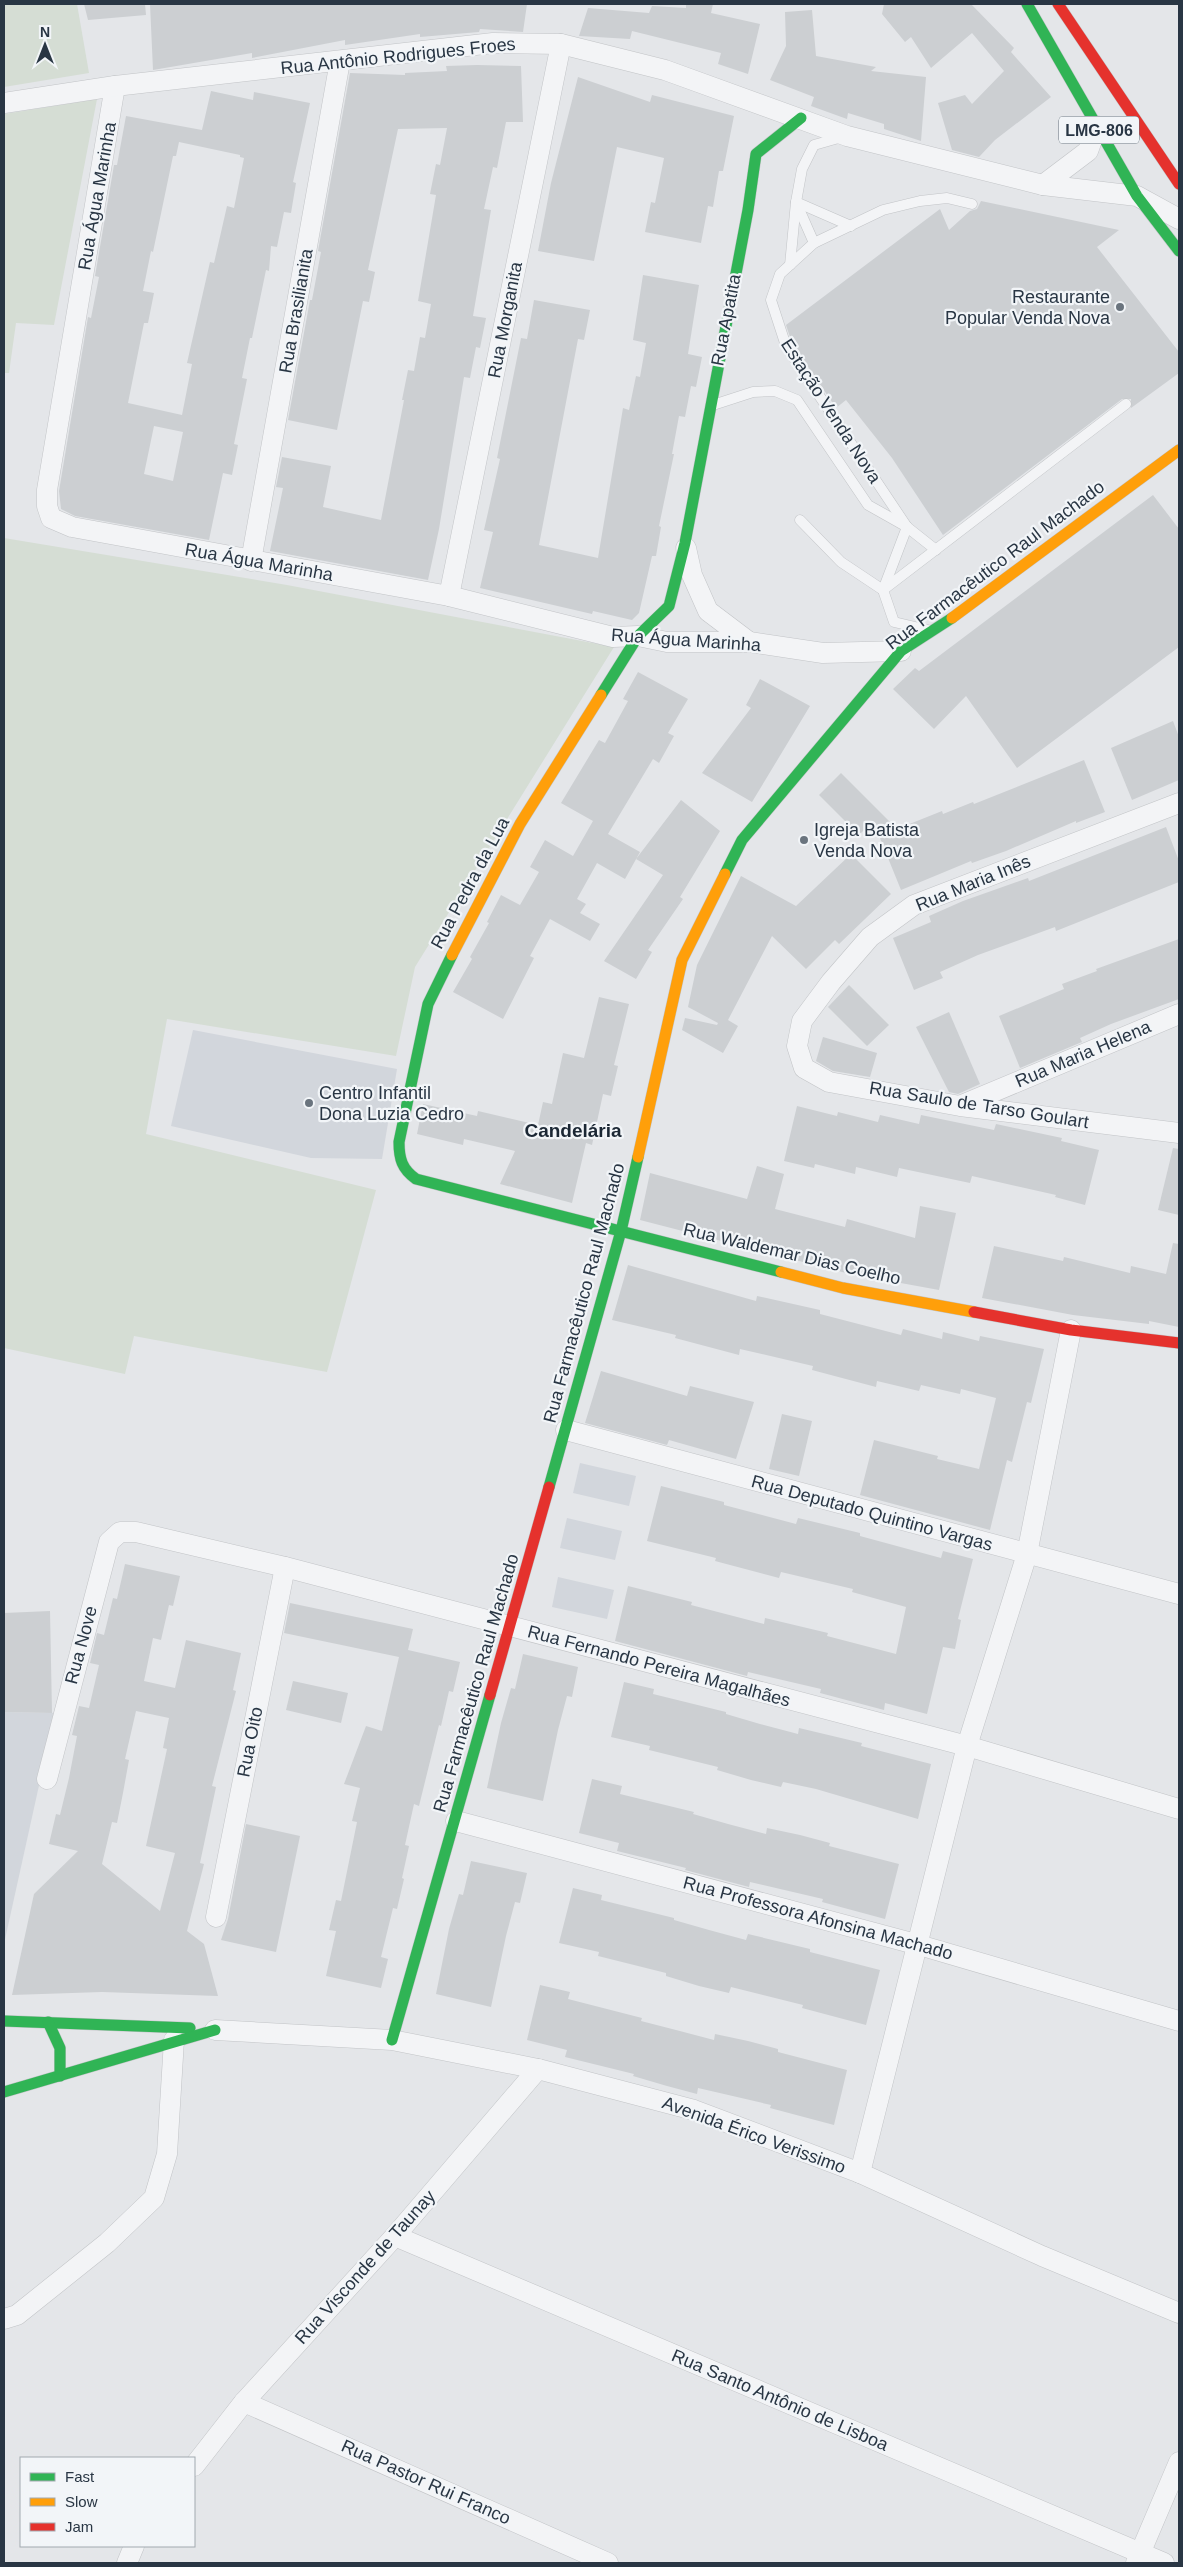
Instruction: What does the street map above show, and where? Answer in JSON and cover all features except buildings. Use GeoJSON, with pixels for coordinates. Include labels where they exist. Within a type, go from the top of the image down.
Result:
{"type":"FeatureCollection","features":[{"type":"Feature","properties":{"kind":"main road","name":"LMG-806"},"geometry":{"type":"LineString","coordinates":[[1027,4],[1137,196],[1179,251]]}},
{"type":"Feature","properties":{"kind":"main road","name":"LMG-806"},"geometry":{"type":"LineString","coordinates":[[1058,4],[1179,184]]}},
{"type":"Feature","properties":{"kind":"main road","name":"Rua Apatita"},"geometry":{"type":"LineString","coordinates":[[638,636],[670,606],[686,543],[709,406],[748,210],[756,154],[801,118]]}},
{"type":"Feature","properties":{"kind":"main road","name":"Rua Farmacêutico Raul Machado"},"geometry":{"type":"LineString","coordinates":[[392,2040],[456,1821],[508,1626],[566,1430],[621,1231],[682,960],[742,840],[902,651],[934,631],[1179,450]]}},
{"type":"Feature","properties":{"kind":"main road","name":"Rua Pedra da Lua"},"geometry":{"type":"LineString","coordinates":[[404,1171],[398,1157],[398,1142],[428,1004],[520,824],[638,636]]}},
{"type":"Feature","properties":{"kind":"main road","name":"Rua Waldemar Dias Coelho"},"geometry":{"type":"LineString","coordinates":[[404,1171],[416,1180],[842,1288],[1071,1330],[1179,1343]]}},
{"type":"Feature","properties":{"kind":"main road"},"geometry":{"type":"LineString","coordinates":[[4,2021],[215,2030]]}},
{"type":"Feature","properties":{"kind":"main road"},"geometry":{"type":"LineString","coordinates":[[48,2022],[58,2038],[63,2057],[60,2076]]}},
{"type":"Feature","properties":{"kind":"main road"},"geometry":{"type":"LineString","coordinates":[[4,2092],[174,2040],[215,2030]]}},
{"type":"Feature","properties":{"kind":"street","name":"Rua Antônio Rodrigues Froes"},"geometry":{"type":"LineString","coordinates":[[4,103],[115,86],[493,43],[560,44],[665,70],[848,136],[1043,184],[1137,196],[1170,212],[1179,219]]}},
{"type":"Feature","properties":{"kind":"street","name":"Rua Morganita"},"geometry":{"type":"LineString","coordinates":[[449,596],[560,44]]}},
{"type":"Feature","properties":{"kind":"street","name":"Rua Brasilianita"},"geometry":{"type":"LineString","coordinates":[[251,561],[340,61]]}},
{"type":"Feature","properties":{"kind":"street","name":"Rua Água Marinha"},"geometry":{"type":"LineString","coordinates":[[115,86],[46,490],[47,506],[51,518],[72,526],[251,561],[449,596],[613,637],[638,636],[667,642],[749,642],[823,653],[902,651]]}},
{"type":"Feature","properties":{"kind":"street"},"geometry":{"type":"LineString","coordinates":[[1043,184],[1088,151],[1097,126]]}},
{"type":"Feature","properties":{"kind":"street","name":"Rua Apatita"},"geometry":{"type":"LineString","coordinates":[[686,543],[692,575],[708,611],[749,642]]}},
{"type":"Feature","properties":{"kind":"street","name":"Rua Maria Inês"},"geometry":{"type":"LineString","coordinates":[[798,1046],[802,1021],[831,982],[870,937],[914,905],[1179,803]]}},
{"type":"Feature","properties":{"kind":"street","name":"Rua Maria Helena"},"geometry":{"type":"LineString","coordinates":[[960,1106],[1179,1014]]}},
{"type":"Feature","properties":{"kind":"street","name":"Rua Saulo de Tarso Goulart"},"geometry":{"type":"LineString","coordinates":[[798,1046],[804,1068],[829,1082],[960,1106],[1179,1133]]}},
{"type":"Feature","properties":{"kind":"street"},"geometry":{"type":"LineString","coordinates":[[860,2174],[919,1945],[967,1746],[1027,1554],[1071,1330]]}},
{"type":"Feature","properties":{"kind":"street","name":"Rua Deputado Quintino Vargas"},"geometry":{"type":"LineString","coordinates":[[566,1430],[1179,1594]]}},
{"type":"Feature","properties":{"kind":"street","name":"Rua Nove"},"geometry":{"type":"LineString","coordinates":[[46,1779],[108,1542],[120,1532],[136,1532]]}},
{"type":"Feature","properties":{"kind":"street","name":"Rua Fernando Pereira Magalhães"},"geometry":{"type":"LineString","coordinates":[[136,1532],[285,1567],[967,1746],[1179,1809]]}},
{"type":"Feature","properties":{"kind":"street","name":"Rua Oito"},"geometry":{"type":"LineString","coordinates":[[216,1917],[285,1567]]}},
{"type":"Feature","properties":{"kind":"street","name":"Rua Professora Afonsina Machado"},"geometry":{"type":"LineString","coordinates":[[456,1821],[919,1945],[1179,2021]]}},
{"type":"Feature","properties":{"kind":"street","name":"Avenida Érico Verissimo"},"geometry":{"type":"LineString","coordinates":[[215,2030],[392,2040],[538,2070],[694,2110],[860,2174],[1042,2256],[1179,2313]]}},
{"type":"Feature","properties":{"kind":"street"},"geometry":{"type":"LineString","coordinates":[[4,2318],[17,2315],[84,2261],[154,2198],[167,2154],[174,2040]]}},
{"type":"Feature","properties":{"kind":"street","name":"Rua Visconde de Taunay"},"geometry":{"type":"LineString","coordinates":[[195,2465],[244,2402],[395,2236],[538,2070]]}},
{"type":"Feature","properties":{"kind":"street","name":"Rua Santo Antônio de Lisboa"},"geometry":{"type":"LineString","coordinates":[[395,2236],[1138,2558],[1164,2563]]}},
{"type":"Feature","properties":{"kind":"street","name":"Rua Pastor Rui Franco"},"geometry":{"type":"LineString","coordinates":[[244,2402],[608,2563]]}},
{"type":"Feature","properties":{"kind":"street"},"geometry":{"type":"LineString","coordinates":[[1138,2558],[1179,2462]]}},
{"type":"Feature","properties":{"kind":"street"},"geometry":{"type":"LineString","coordinates":[[127,2563],[134,2547]]}},
{"type":"Feature","properties":{"kind":"lane","name":"Estação Venda Nova"},"geometry":{"type":"LineString","coordinates":[[790,265],[796,202],[802,169],[814,145],[848,136]]}},
{"type":"Feature","properties":{"kind":"lane","name":"Estação Venda Nova"},"geometry":{"type":"LineString","coordinates":[[907,528],[786,346],[771,300],[780,274],[814,242],[883,210],[920,200],[946,198],[972,204]]}},
{"type":"Feature","properties":{"kind":"lane"},"geometry":{"type":"LineString","coordinates":[[796,202],[851,226]]}},
{"type":"Feature","properties":{"kind":"lane"},"geometry":{"type":"LineString","coordinates":[[796,202],[814,242]]}},
{"type":"Feature","properties":{"kind":"lane","name":"Estação Venda Nova"},"geometry":{"type":"LineString","coordinates":[[709,406],[753,392],[775,391],[797,400],[868,505],[907,528],[936,550]]}},
{"type":"Feature","properties":{"kind":"lane"},"geometry":{"type":"LineString","coordinates":[[883,590],[1126,404]]}},
{"type":"Feature","properties":{"kind":"lane"},"geometry":{"type":"LineString","coordinates":[[800,520],[841,562],[883,590],[894,622],[934,631]]}},
{"type":"Feature","properties":{"kind":"lane"},"geometry":{"type":"LineString","coordinates":[[883,590],[907,528]]}},
{"type":"Feature","properties":{"kind":"shaded area"},"geometry":{"type":"Polygon","coordinates":[[[4,4],[77,4],[89,73],[4,87],[4,4]]]}},
{"type":"Feature","properties":{"kind":"shaded area"},"geometry":{"type":"Polygon","coordinates":[[[97,99],[54,325],[16,323],[9,373],[4,373],[4,114],[97,99]]]}},
{"type":"Feature","properties":{"kind":"shaded area"},"geometry":{"type":"Polygon","coordinates":[[[4,538],[287,585],[614,647],[415,967],[396,1056],[167,1019],[146,1134],[376,1190],[327,1372],[134,1336],[125,1374],[4,1348],[4,538]]]}},
{"type":"Feature","properties":{"kind":"shaded area"},"geometry":{"type":"Polygon","coordinates":[[[193,1030],[397,1069],[382,1159],[311,1158],[171,1126],[193,1030]]]}},
{"type":"Feature","properties":{"kind":"shaded area"},"geometry":{"type":"Polygon","coordinates":[[[580,1463],[636,1476],[629,1506],[573,1493],[580,1463]]]}},
{"type":"Feature","properties":{"kind":"shaded area"},"geometry":{"type":"Polygon","coordinates":[[[567,1518],[622,1531],[615,1560],[560,1548],[567,1518]]]}},
{"type":"Feature","properties":{"kind":"shaded area"},"geometry":{"type":"Polygon","coordinates":[[[558,1577],[614,1590],[607,1619],[552,1607],[558,1577]]]}},
{"type":"Feature","properties":{"kind":"shaded area"},"geometry":{"type":"Polygon","coordinates":[[[4,1712],[55,1713],[4,1944],[4,1712]]]}},
{"type":"Feature","properties":{"kind":"traffic: fast"},"geometry":{"type":"LineString","coordinates":[[1027,4],[1137,196],[1179,251]]}},
{"type":"Feature","properties":{"kind":"traffic: fast"},"geometry":{"type":"LineString","coordinates":[[601,695],[638,636],[669,606],[685,543],[748,210],[756,154],[801,118]]}},
{"type":"Feature","properties":{"kind":"traffic: fast"},"geometry":{"type":"LineString","coordinates":[[725,874],[742,840],[901,651],[952,618]]}},
{"type":"Feature","properties":{"kind":"traffic: fast"},"geometry":{"type":"LineString","coordinates":[[452,955],[428,1004],[399,1142],[402,1163],[411,1175],[416,1179],[781,1272]]}},
{"type":"Feature","properties":{"kind":"traffic: fast"},"geometry":{"type":"LineString","coordinates":[[549,1487],[621,1231],[638,1157]]}},
{"type":"Feature","properties":{"kind":"traffic: fast"},"geometry":{"type":"LineString","coordinates":[[392,2040],[490,1695]]}},
{"type":"Feature","properties":{"kind":"traffic: fast"},"geometry":{"type":"LineString","coordinates":[[4,2021],[190,2028]]}},
{"type":"Feature","properties":{"kind":"traffic: fast"},"geometry":{"type":"LineString","coordinates":[[48,2022],[60,2048],[60,2076]]}},
{"type":"Feature","properties":{"kind":"traffic: fast"},"geometry":{"type":"LineString","coordinates":[[4,2092],[215,2030]]}},
{"type":"Feature","properties":{"kind":"traffic: slow"},"geometry":{"type":"LineString","coordinates":[[952,618],[1179,450]]}},
{"type":"Feature","properties":{"kind":"traffic: slow"},"geometry":{"type":"LineString","coordinates":[[452,955],[520,824],[601,695]]}},
{"type":"Feature","properties":{"kind":"traffic: slow"},"geometry":{"type":"LineString","coordinates":[[638,1157],[682,960],[725,874]]}},
{"type":"Feature","properties":{"kind":"traffic: slow"},"geometry":{"type":"LineString","coordinates":[[781,1272],[843,1288],[974,1312]]}},
{"type":"Feature","properties":{"kind":"traffic: jam"},"geometry":{"type":"LineString","coordinates":[[1058,4],[1179,184]]}},
{"type":"Feature","properties":{"kind":"traffic: jam"},"geometry":{"type":"LineString","coordinates":[[974,1312],[1071,1330],[1179,1343]]}},
{"type":"Feature","properties":{"kind":"traffic: jam"},"geometry":{"type":"LineString","coordinates":[[490,1695],[549,1487]]}},
{"type":"Feature","properties":{"kind":"place","name":"Restaurante Popular Venda Nova"},"geometry":{"type":"Point","coordinates":[1120,307]}},
{"type":"Feature","properties":{"kind":"place","name":"Igreja Batista Venda Nova"},"geometry":{"type":"Point","coordinates":[804,840]}},
{"type":"Feature","properties":{"kind":"place","name":"Centro Infantil Dona Luzia Cedro"},"geometry":{"type":"Point","coordinates":[309,1103]}},
{"type":"Feature","properties":{"kind":"district","name":"Candelária"},"geometry":{"type":"Point","coordinates":[573,1130]}}]}
